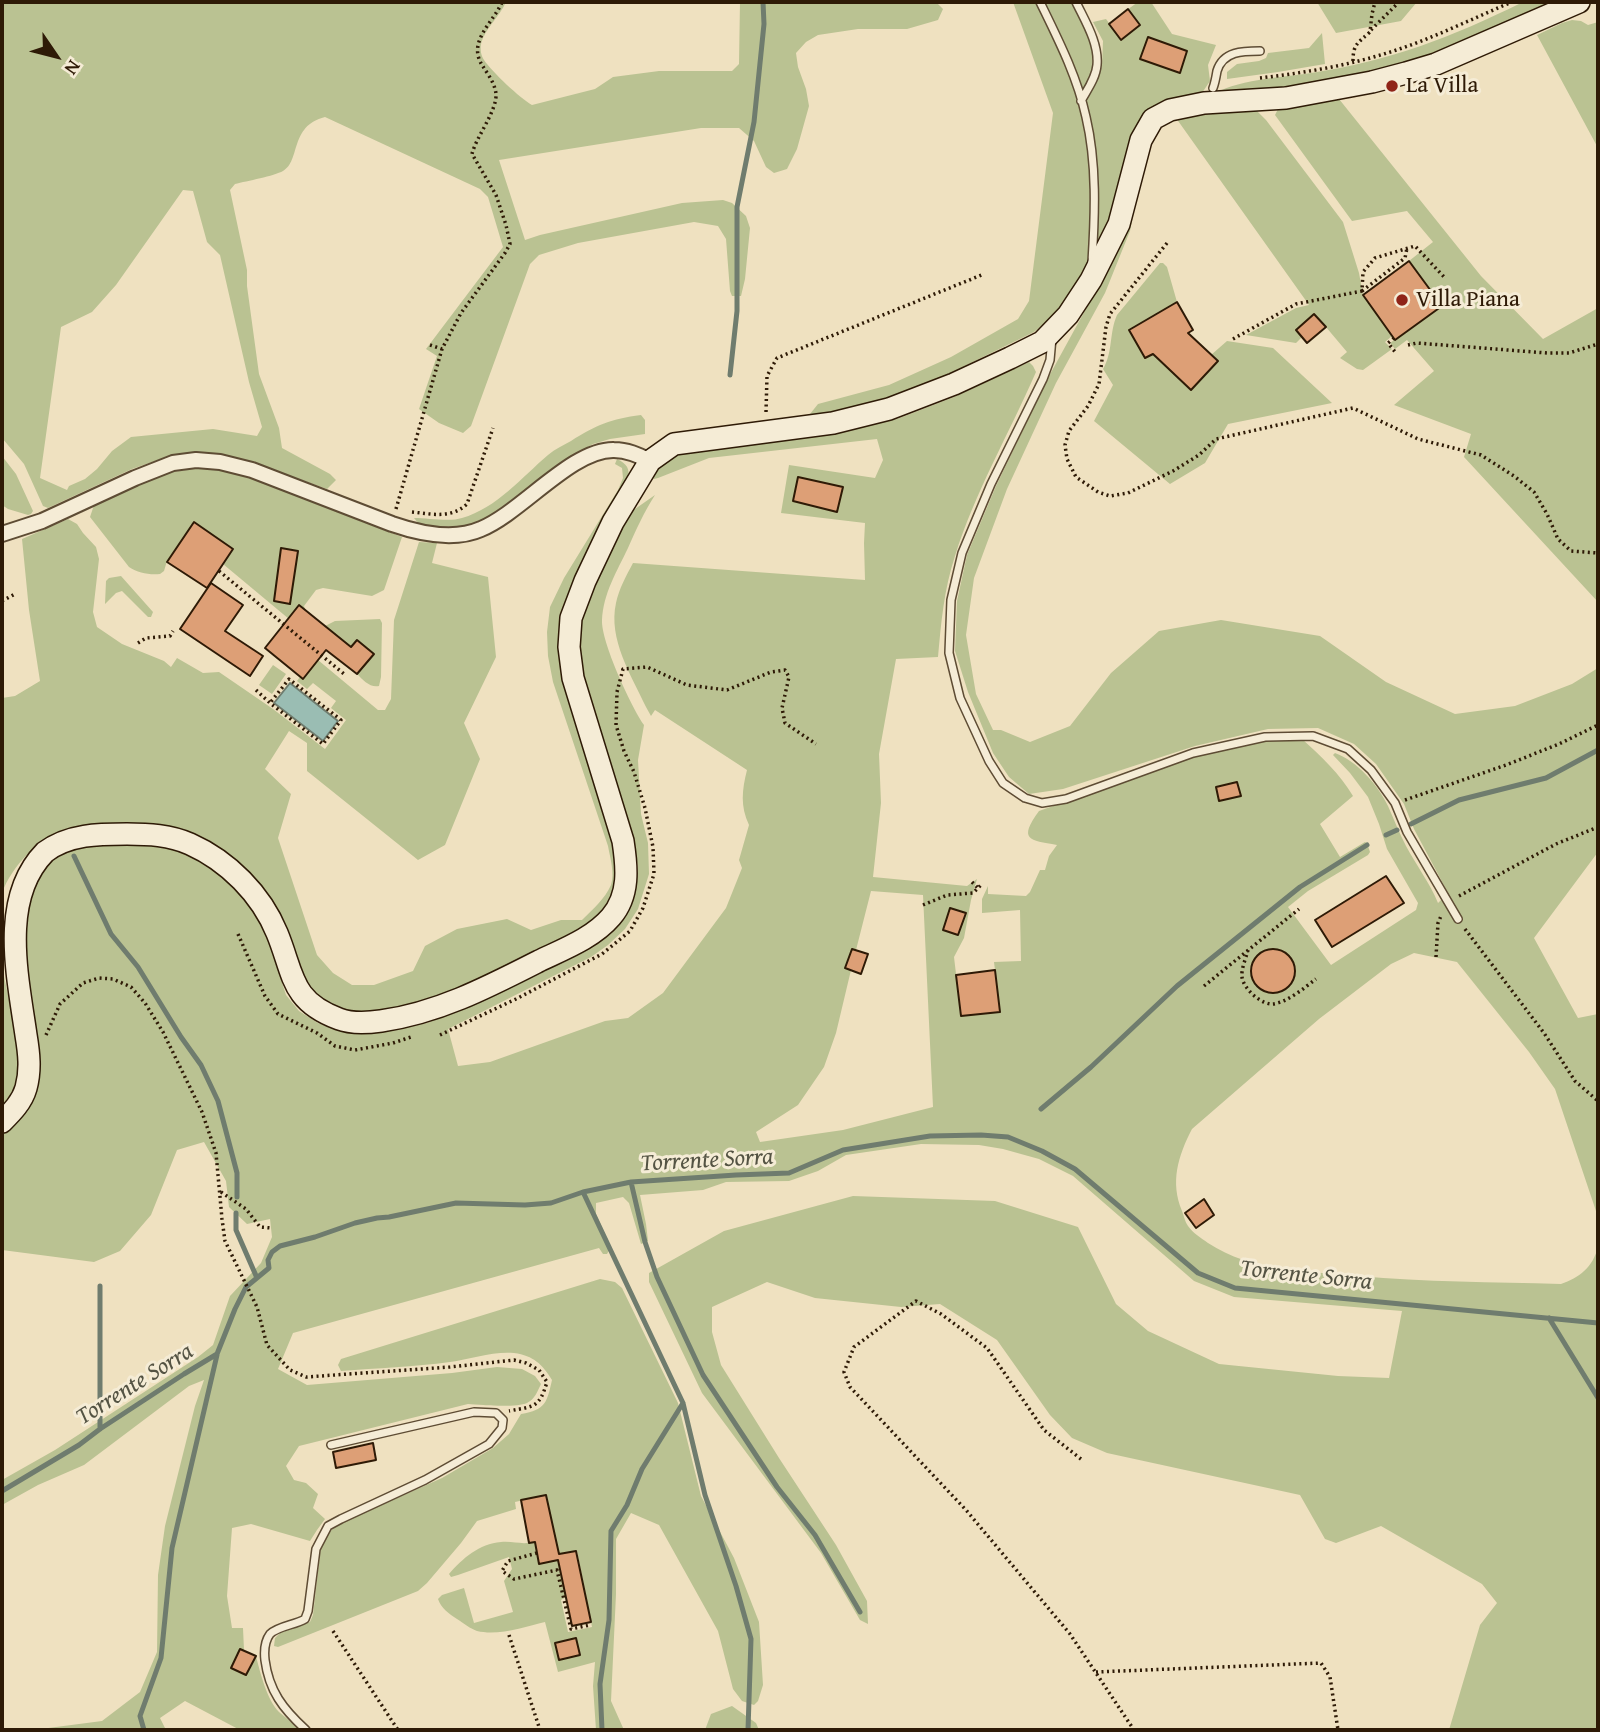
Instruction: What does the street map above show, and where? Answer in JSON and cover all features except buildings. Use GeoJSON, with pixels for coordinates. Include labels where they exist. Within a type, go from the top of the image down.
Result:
{"type":"FeatureCollection","features":[{"type":"Feature","properties":{"kind":"street"},"geometry":{"type":"LineString","coordinates":[[2,1122],[17,1107],[26,1090],[30,1069],[25,1025],[10,951],[10,909],[16,888],[28,868],[46,852],[66,840],[89,835],[117,834],[166,836],[189,843],[211,855],[254,892],[277,933],[295,984],[307,1001],[323,1013],[343,1021],[367,1023],[429,1011],[455,1002],[584,939],[600,928],[619,906],[625,886],[627,864],[623,841],[573,678],[569,647],[571,618],[584,581],[613,522],[650,461],[674,444],[833,423],[889,408],[954,384],[1042,342],[1068,315],[1091,281],[1119,224],[1141,140],[1153,119],[1170,110],[1204,103],[1286,98],[1372,82],[1436,64],[1579,2]]}},
{"type":"Feature","properties":{"kind":"street"},"geometry":{"type":"LineString","coordinates":[[2,534],[42,521],[173,463],[196,460],[220,462],[252,470],[392,524],[424,533],[467,533],[481,530],[576,462],[595,453],[613,450],[633,453],[650,461]]}},
{"type":"Feature","properties":{"kind":"lane"},"geometry":{"type":"LineString","coordinates":[[1040,2],[1068,61],[1086,117],[1094,172],[1091,281]]}},
{"type":"Feature","properties":{"kind":"lane"},"geometry":{"type":"LineString","coordinates":[[1076,2],[1096,46],[1097,66],[1081,101]]}},
{"type":"Feature","properties":{"kind":"lane"},"geometry":{"type":"LineString","coordinates":[[1213,88],[1222,61],[1241,51],[1260,51]]}},
{"type":"Feature","properties":{"kind":"lane"},"geometry":{"type":"LineString","coordinates":[[1053,331],[1043,379],[990,484],[962,553],[951,600],[949,653],[960,698],[989,761],[1003,783],[1025,798],[1042,803],[1066,799],[1193,753],[1265,737],[1313,736],[1348,749],[1371,770],[1395,803],[1407,832],[1458,919]]}},
{"type":"Feature","properties":{"kind":"lane"},"geometry":{"type":"LineString","coordinates":[[306,1730],[278,1700],[269,1682],[265,1644],[272,1632],[305,1619],[316,1549],[322,1535],[328,1526],[425,1480],[489,1444],[502,1428],[503,1420],[496,1413],[474,1412],[331,1445]]}},
{"type":"Feature","properties":{"kind":"path"},"geometry":{"type":"LineString","coordinates":[[392,524],[442,349],[461,313],[510,244],[496,195],[472,154],[491,113],[496,94],[490,76],[480,62],[478,41],[502,2]]}},
{"type":"Feature","properties":{"kind":"path"},"geometry":{"type":"LineString","coordinates":[[1370,31],[1375,2]]}},
{"type":"Feature","properties":{"kind":"path"},"geometry":{"type":"LineString","coordinates":[[1353,61],[1356,43],[1399,2]]}},
{"type":"Feature","properties":{"kind":"path"},"geometry":{"type":"LineString","coordinates":[[1255,79],[1325,68],[1386,54],[1512,2]]}},
{"type":"Feature","properties":{"kind":"path"},"geometry":{"type":"LineString","coordinates":[[1167,243],[1110,314],[1099,384],[1088,406],[1069,431],[1065,445],[1067,459],[1076,477],[1098,492],[1110,496],[1128,493],[1173,471],[1199,455],[1216,439],[1353,408],[1418,439],[1481,455],[1534,492],[1558,539],[1571,551],[1598,553]]}},
{"type":"Feature","properties":{"kind":"path"},"geometry":{"type":"LineString","coordinates":[[1362,291],[1363,272],[1375,258],[1415,246],[1446,279]]}},
{"type":"Feature","properties":{"kind":"path"},"geometry":{"type":"LineString","coordinates":[[1233,339],[1296,304],[1362,291],[1388,274],[1405,258],[1407,248]]}},
{"type":"Feature","properties":{"kind":"path"},"geometry":{"type":"LineString","coordinates":[[765,432],[767,376],[777,358],[984,274]]}},
{"type":"Feature","properties":{"kind":"path"},"geometry":{"type":"LineString","coordinates":[[1394,338],[1388,342],[1396,353]]}},
{"type":"Feature","properties":{"kind":"path"},"geometry":{"type":"LineString","coordinates":[[1408,345],[1417,343],[1547,354],[1569,353],[1598,344]]}},
{"type":"Feature","properties":{"kind":"path"},"geometry":{"type":"LineString","coordinates":[[430,345],[442,349]]}},
{"type":"Feature","properties":{"kind":"path"},"geometry":{"type":"LineString","coordinates":[[408,511],[449,515],[467,504],[493,428]]}},
{"type":"Feature","properties":{"kind":"path"},"geometry":{"type":"LineString","coordinates":[[219,570],[344,674]]}},
{"type":"Feature","properties":{"kind":"path"},"geometry":{"type":"LineString","coordinates":[[2,601],[15,594]]}},
{"type":"Feature","properties":{"kind":"path"},"geometry":{"type":"LineString","coordinates":[[138,643],[146,638],[170,636],[173,631]]}},
{"type":"Feature","properties":{"kind":"path"},"geometry":{"type":"LineString","coordinates":[[634,772],[616,725],[617,692],[623,669],[647,667],[687,685],[727,690],[771,672],[785,670],[789,677],[782,708],[785,723],[816,744]]}},
{"type":"Feature","properties":{"kind":"path"},"geometry":{"type":"LineString","coordinates":[[256,690],[270,703],[323,744],[341,720],[289,678],[270,703]]}},
{"type":"Feature","properties":{"kind":"path"},"geometry":{"type":"LineString","coordinates":[[1395,803],[1506,765],[1598,725]]}},
{"type":"Feature","properties":{"kind":"path"},"geometry":{"type":"LineString","coordinates":[[1436,957],[1438,923],[1447,903],[1556,844],[1598,827]]}},
{"type":"Feature","properties":{"kind":"path"},"geometry":{"type":"LineString","coordinates":[[972,882],[978,888]]}},
{"type":"Feature","properties":{"kind":"path"},"geometry":{"type":"LineString","coordinates":[[923,905],[947,895],[973,893],[982,884]]}},
{"type":"Feature","properties":{"kind":"path"},"geometry":{"type":"LineString","coordinates":[[1204,986],[1299,909]]}},
{"type":"Feature","properties":{"kind":"path"},"geometry":{"type":"LineString","coordinates":[[1458,919],[1544,1033],[1576,1081],[1598,1101]]}},
{"type":"Feature","properties":{"kind":"path"},"geometry":{"type":"LineString","coordinates":[[1248,950],[1241,975],[1245,986],[1261,1001],[1272,1004],[1294,995],[1316,979]]}},
{"type":"Feature","properties":{"kind":"path"},"geometry":{"type":"LineString","coordinates":[[45,1037],[60,1004],[83,983],[99,978],[113,979],[131,987],[145,1003],[163,1032],[202,1112],[216,1153],[225,1241],[257,1307],[267,1345],[290,1370],[306,1377],[514,1360],[539,1370],[547,1382],[542,1398],[531,1407],[496,1413]]}},
{"type":"Feature","properties":{"kind":"path"},"geometry":{"type":"LineString","coordinates":[[219,1192],[246,1209],[260,1227],[271,1228]]}},
{"type":"Feature","properties":{"kind":"path"},"geometry":{"type":"LineString","coordinates":[[1081,1459],[1044,1430],[987,1348],[941,1314],[916,1301],[854,1347],[844,1372],[850,1387],[965,1510],[1070,1634],[1134,1730]]}},
{"type":"Feature","properties":{"kind":"path"},"geometry":{"type":"LineString","coordinates":[[537,1553],[509,1560],[502,1571],[514,1579],[557,1570],[570,1629],[590,1625]]}},
{"type":"Feature","properties":{"kind":"path"},"geometry":{"type":"LineString","coordinates":[[333,1631],[398,1730]]}},
{"type":"Feature","properties":{"kind":"path"},"geometry":{"type":"LineString","coordinates":[[509,1635],[540,1730]]}},
{"type":"Feature","properties":{"kind":"path"},"geometry":{"type":"LineString","coordinates":[[1096,1672],[1321,1663],[1330,1677],[1338,1730]]}},
{"type":"Feature","properties":{"kind":"green space"},"geometry":{"type":"Polygon","coordinates":[[[2,2],[506,2],[483,39],[481,54],[500,78],[532,105],[595,89],[613,77],[659,71],[732,71],[739,64],[740,2],[936,2],[943,9],[938,20],[907,29],[858,29],[818,35],[806,42],[796,53],[809,106],[797,149],[787,169],[774,173],[766,167],[754,141],[739,128],[701,128],[499,160],[525,240],[682,203],[723,200],[732,203],[746,216],[750,228],[745,279],[741,296],[732,296],[726,239],[718,226],[694,222],[578,243],[539,255],[530,264],[471,426],[463,433],[439,423],[419,409],[437,356],[426,349],[503,247],[488,197],[480,189],[325,117],[306,128],[292,160],[283,171],[235,184],[230,190],[247,270],[259,374],[279,428],[282,448],[330,474],[336,480],[327,489],[248,461],[198,453],[172,455],[132,469],[48,508],[43,506],[24,464],[2,438],[2,2]],[[183,190],[116,285],[92,312],[61,327],[40,478],[67,490],[69,486],[85,479],[112,451],[131,437],[213,429],[257,436],[262,427],[220,255],[207,242],[193,191],[183,190]]]}},
{"type":"Feature","properties":{"kind":"green space"},"geometry":{"type":"Polygon","coordinates":[[[1013,2],[1072,2],[1086,30],[1091,49],[1091,80],[1097,81],[1102,65],[1103,41],[1093,22],[1106,19],[1109,23],[1138,2],[1151,2],[1172,34],[1216,45],[1208,65],[1210,81],[1200,96],[1169,103],[1084,277],[1062,309],[1034,332],[938,379],[890,397],[811,418],[810,414],[818,404],[889,385],[951,357],[1018,319],[1029,301],[1053,113],[1013,2]]]}},
{"type":"Feature","properties":{"kind":"green space"},"geometry":{"type":"Polygon","coordinates":[[[1317,2],[1417,2],[1401,21],[1336,33],[1317,2]]]}},
{"type":"Feature","properties":{"kind":"green space"},"geometry":{"type":"Polygon","coordinates":[[[1523,2],[1551,2],[1431,55],[1401,64],[1286,90],[1213,96],[1232,86],[1340,68],[1394,54],[1446,37],[1523,2]]]}},
{"type":"Feature","properties":{"kind":"green space"},"geometry":{"type":"Polygon","coordinates":[[[1572,20],[1588,25],[1598,22],[1598,148],[1537,35],[1572,20]]]}},
{"type":"Feature","properties":{"kind":"green space"},"geometry":{"type":"Polygon","coordinates":[[[1322,33],[1325,64],[1227,79],[1227,72],[1237,64],[1259,61],[1266,58],[1268,53],[1309,48],[1322,33]]]}},
{"type":"Feature","properties":{"kind":"green space"},"geometry":{"type":"Polygon","coordinates":[[[1339,99],[1481,276],[1543,339],[1598,308],[1598,602],[1464,457],[1471,434],[1394,405],[1434,371],[1407,340],[1395,349],[1390,343],[1441,306],[1409,261],[1433,242],[1407,211],[1352,221],[1275,115],[1278,109],[1286,106],[1339,99]]]}},
{"type":"Feature","properties":{"kind":"green space"},"geometry":{"type":"Polygon","coordinates":[[[1255,109],[1343,222],[1363,295],[1392,336],[1385,342],[1392,349],[1363,370],[1340,358],[1347,352],[1315,314],[1296,329],[1302,337],[1296,343],[1246,335],[1296,308],[1309,305],[1176,118],[1255,109]]]}},
{"type":"Feature","properties":{"kind":"green space"},"geometry":{"type":"Polygon","coordinates":[[[1138,190],[1130,231],[1105,293],[1056,383],[1007,489],[974,578],[966,635],[976,694],[993,730],[1001,730],[1030,742],[1070,726],[1111,673],[1159,631],[1221,620],[1320,636],[1386,682],[1455,714],[1515,706],[1572,684],[1598,668],[1598,852],[1534,938],[1578,1018],[1598,1014],[1598,1217],[1555,1089],[1457,962],[1414,953],[1391,964],[1319,1019],[1192,1129],[1183,1149],[1176,1179],[1178,1200],[1188,1226],[1225,1253],[1261,1265],[1319,1273],[1408,1279],[1561,1284],[1584,1271],[1593,1260],[1598,1247],[1598,1730],[1449,1730],[1480,1625],[1497,1603],[1482,1584],[1381,1526],[1336,1543],[1325,1539],[1300,1495],[1107,1453],[1072,1438],[1050,1415],[997,1340],[940,1304],[901,1307],[815,1298],[767,1282],[712,1307],[712,1332],[721,1365],[836,1545],[867,1601],[868,1624],[860,1620],[821,1553],[702,1393],[649,1282],[649,1273],[724,1231],[853,1196],[995,1201],[1078,1227],[1116,1304],[1148,1331],[1219,1364],[1338,1376],[1389,1378],[1402,1311],[1234,1297],[1194,1281],[1073,1176],[1039,1159],[979,1145],[921,1144],[846,1155],[818,1171],[789,1181],[726,1182],[703,1190],[640,1195],[648,1241],[641,1244],[629,1203],[623,1197],[596,1203],[596,1214],[611,1247],[607,1254],[603,1254],[599,1248],[293,1333],[278,1369],[307,1385],[497,1367],[522,1369],[535,1376],[541,1384],[536,1395],[522,1405],[468,1404],[299,1446],[286,1466],[294,1480],[306,1483],[318,1494],[313,1508],[325,1519],[310,1541],[251,1524],[232,1528],[227,1596],[232,1628],[243,1628],[244,1650],[240,1649],[231,1667],[246,1675],[256,1656],[264,1686],[275,1707],[301,1730],[240,1730],[185,1701],[160,1718],[166,1730],[33,1730],[102,1721],[140,1692],[157,1652],[158,1575],[165,1526],[204,1380],[189,1386],[84,1465],[38,1485],[2,1505],[2,1480],[55,1450],[213,1345],[230,1296],[261,1263],[272,1237],[270,1219],[247,1224],[229,1207],[226,1181],[204,1142],[177,1150],[151,1215],[120,1251],[94,1262],[2,1250],[2,1134],[24,1111],[19,950],[27,890],[52,859],[68,848],[82,845],[161,843],[205,861],[227,880],[258,914],[286,995],[299,1011],[318,1023],[342,1032],[371,1033],[427,1023],[490,998],[586,948],[631,902],[637,883],[638,866],[632,836],[585,682],[579,647],[579,622],[592,583],[625,516],[655,495],[611,583],[602,620],[611,658],[644,725],[638,760],[641,814],[648,843],[649,874],[638,909],[625,929],[591,957],[448,1029],[458,1066],[490,1062],[605,1021],[628,1018],[663,993],[726,908],[742,868],[739,860],[749,825],[743,798],[747,770],[655,710],[651,716],[646,707],[622,656],[615,630],[616,603],[623,583],[633,563],[865,580],[865,523],[781,513],[789,465],[875,478],[883,460],[877,439],[709,458],[654,479],[652,476],[657,466],[680,452],[835,432],[897,419],[954,397],[1029,362],[1036,372],[963,532],[946,593],[938,657],[896,659],[879,754],[881,803],[873,877],[967,886],[977,879],[964,938],[954,957],[961,1016],[1000,1012],[994,962],[1021,961],[1020,910],[982,913],[982,899],[988,886],[988,894],[1026,896],[1040,870],[1045,870],[1049,856],[1057,845],[1039,842],[1030,837],[1029,828],[1039,811],[1193,757],[1265,741],[1302,739],[1348,788],[1353,796],[1320,824],[1340,857],[1365,842],[1370,852],[1308,891],[1288,907],[1331,965],[1416,910],[1418,903],[1387,849],[1368,797],[1333,755],[1335,753],[1359,768],[1379,790],[1438,903],[1448,893],[1414,829],[1404,804],[1376,764],[1354,744],[1318,728],[1268,729],[1195,746],[1063,789],[1029,794],[1009,777],[993,753],[968,692],[955,651],[957,601],[967,555],[996,486],[1048,378],[1099,285],[1138,190]],[[871,891],[856,950],[852,949],[845,968],[851,970],[836,1033],[824,1067],[798,1105],[756,1132],[760,1142],[843,1130],[933,1107],[923,895],[871,891]]]}},
{"type":"Feature","properties":{"kind":"green space"},"geometry":{"type":"Polygon","coordinates":[[[1160,263],[1167,267],[1177,302],[1130,330],[1145,357],[1163,348],[1170,370],[1191,390],[1218,362],[1211,355],[1227,341],[1273,348],[1332,403],[1228,424],[1205,463],[1170,484],[1094,421],[1113,385],[1103,369],[1117,315],[1160,263]]]}},
{"type":"Feature","properties":{"kind":"green space"},"geometry":{"type":"Polygon","coordinates":[[[641,415],[645,420],[645,434],[593,444],[572,456],[488,517],[471,525],[428,526],[419,524],[414,518],[451,520],[475,513],[498,499],[557,449],[604,423],[641,415]]]}},
{"type":"Feature","properties":{"kind":"green space"},"geometry":{"type":"Polygon","coordinates":[[[2,456],[16,474],[33,511],[31,514],[2,505],[2,456]]]}},
{"type":"Feature","properties":{"kind":"green space"},"geometry":{"type":"Polygon","coordinates":[[[617,459],[627,467],[628,479],[564,617],[616,842],[618,884],[606,908],[580,931],[477,982],[425,1003],[365,1015],[344,1013],[312,994],[238,866],[89,826],[75,827],[56,833],[27,854],[12,873],[2,893],[2,698],[15,696],[40,681],[22,539],[68,519],[77,524],[96,547],[99,559],[93,612],[97,627],[122,644],[164,661],[171,667],[177,658],[203,673],[219,672],[325,749],[346,720],[331,708],[336,701],[313,683],[307,689],[297,681],[300,677],[303,679],[318,660],[378,710],[385,710],[391,699],[394,620],[419,542],[437,543],[432,563],[488,577],[496,657],[464,723],[480,759],[445,845],[418,860],[307,771],[307,743],[289,731],[265,769],[291,794],[278,838],[317,955],[333,973],[352,985],[374,985],[413,971],[425,946],[457,929],[507,919],[531,930],[561,920],[582,920],[598,904],[611,885],[612,866],[608,846],[553,682],[547,632],[550,607],[564,578],[623,478],[622,468],[615,464],[617,459]]]}},
{"type":"Feature","properties":{"kind":"green space"},"geometry":{"type":"Polygon","coordinates":[[[197,468],[215,469],[253,479],[402,537],[384,590],[372,596],[323,588],[316,590],[304,606],[306,611],[295,624],[223,564],[233,549],[194,522],[160,574],[144,573],[129,567],[90,517],[94,505],[167,473],[197,468]]]}},
{"type":"Feature","properties":{"kind":"green space"},"geometry":{"type":"Polygon","coordinates":[[[121,576],[153,612],[151,617],[122,591],[105,604],[106,581],[121,576]]]}},
{"type":"Feature","properties":{"kind":"green space"},"geometry":{"type":"Polygon","coordinates":[[[380,619],[381,677],[379,686],[373,686],[357,674],[373,653],[357,640],[351,647],[325,626],[335,621],[380,619]]]}},
{"type":"Feature","properties":{"kind":"green space"},"geometry":{"type":"Polygon","coordinates":[[[273,665],[286,674],[272,694],[259,685],[273,665]]]}},
{"type":"Feature","properties":{"kind":"green space"},"geometry":{"type":"Polygon","coordinates":[[[2,966],[14,1027],[18,1074],[15,1090],[2,1110],[2,966]]]}},
{"type":"Feature","properties":{"kind":"green space"},"geometry":{"type":"Polygon","coordinates":[[[600,1279],[615,1282],[622,1288],[678,1403],[701,1496],[734,1558],[759,1622],[763,1685],[758,1701],[754,1705],[742,1701],[733,1689],[718,1631],[659,1525],[631,1513],[616,1539],[611,1701],[624,1730],[596,1730],[593,1686],[595,1662],[558,1672],[545,1622],[511,1630],[485,1632],[472,1629],[446,1610],[438,1599],[442,1595],[464,1588],[474,1623],[513,1612],[504,1581],[512,1569],[509,1557],[451,1577],[449,1574],[466,1557],[493,1543],[535,1542],[558,1560],[566,1597],[561,1600],[568,1632],[592,1627],[577,1551],[559,1554],[546,1495],[515,1502],[516,1509],[477,1521],[418,1591],[278,1647],[274,1646],[275,1638],[280,1633],[310,1622],[321,1546],[328,1533],[339,1524],[442,1478],[493,1448],[509,1434],[521,1414],[536,1410],[544,1404],[552,1380],[537,1362],[514,1353],[490,1354],[436,1364],[341,1371],[338,1365],[341,1359],[600,1279]]]}},
{"type":"Feature","properties":{"kind":"green space"},"geometry":{"type":"Polygon","coordinates":[[[732,1706],[756,1723],[759,1730],[705,1730],[711,1714],[732,1706]]]}},
{"type":"Feature","properties":{"kind":"water"},"geometry":{"type":"Polygon","coordinates":[[[290,683],[338,721],[323,741],[274,703],[290,683]]]}},
{"type":"Feature","properties":{"kind":"waterway"},"geometry":{"type":"LineString","coordinates":[[730,375],[737,311],[737,207],[754,122],[764,24],[763,2]]}},
{"type":"Feature","properties":{"kind":"waterway"},"geometry":{"type":"LineString","coordinates":[[1411,824],[1459,800],[1546,778],[1598,750]]}},
{"type":"Feature","properties":{"kind":"waterway"},"geometry":{"type":"LineString","coordinates":[[1386,835],[1397,830]]}},
{"type":"Feature","properties":{"kind":"waterway"},"geometry":{"type":"LineString","coordinates":[[1041,1109],[1091,1067],[1177,986],[1300,887],[1367,845]]}},
{"type":"Feature","properties":{"kind":"waterway"},"geometry":{"type":"LineString","coordinates":[[74,856],[111,934],[138,967],[201,1065],[218,1101],[237,1173],[237,1197]]}},
{"type":"Feature","properties":{"kind":"waterway","name":"Torrente Sorra"},"geometry":{"type":"LineString","coordinates":[[2,1491],[79,1445],[217,1354],[246,1287],[269,1268],[268,1260],[272,1252],[280,1246],[355,1223],[456,1203],[551,1203],[583,1192],[631,1182],[789,1173],[843,1150],[930,1136],[1008,1137],[1042,1151],[1075,1169],[1198,1273],[1235,1288],[1598,1323]]}},
{"type":"Feature","properties":{"kind":"waterway"},"geometry":{"type":"LineString","coordinates":[[631,1182],[645,1242],[657,1277],[703,1375],[777,1487],[815,1535],[860,1612]]}},
{"type":"Feature","properties":{"kind":"waterway"},"geometry":{"type":"LineString","coordinates":[[583,1192],[683,1403],[705,1495],[751,1639],[748,1730]]}},
{"type":"Feature","properties":{"kind":"waterway"},"geometry":{"type":"LineString","coordinates":[[236,1213],[236,1230],[257,1278]]}},
{"type":"Feature","properties":{"kind":"waterway"},"geometry":{"type":"LineString","coordinates":[[100,1286],[100,1429]]}},
{"type":"Feature","properties":{"kind":"waterway"},"geometry":{"type":"LineString","coordinates":[[1549,1318],[1598,1398]]}},
{"type":"Feature","properties":{"kind":"waterway"},"geometry":{"type":"LineString","coordinates":[[144,1730],[140,1716],[161,1658],[172,1548],[217,1355]]}},
{"type":"Feature","properties":{"kind":"waterway"},"geometry":{"type":"LineString","coordinates":[[602,1730],[600,1684],[609,1620],[611,1531],[627,1505],[642,1469],[683,1403]]}},
{"type":"Feature","properties":{"kind":"place","name":"La Villa"},"geometry":{"type":"Point","coordinates":[1392,86]}},
{"type":"Feature","properties":{"kind":"place","name":"Villa Piana"},"geometry":{"type":"Point","coordinates":[1402,300]}}]}
